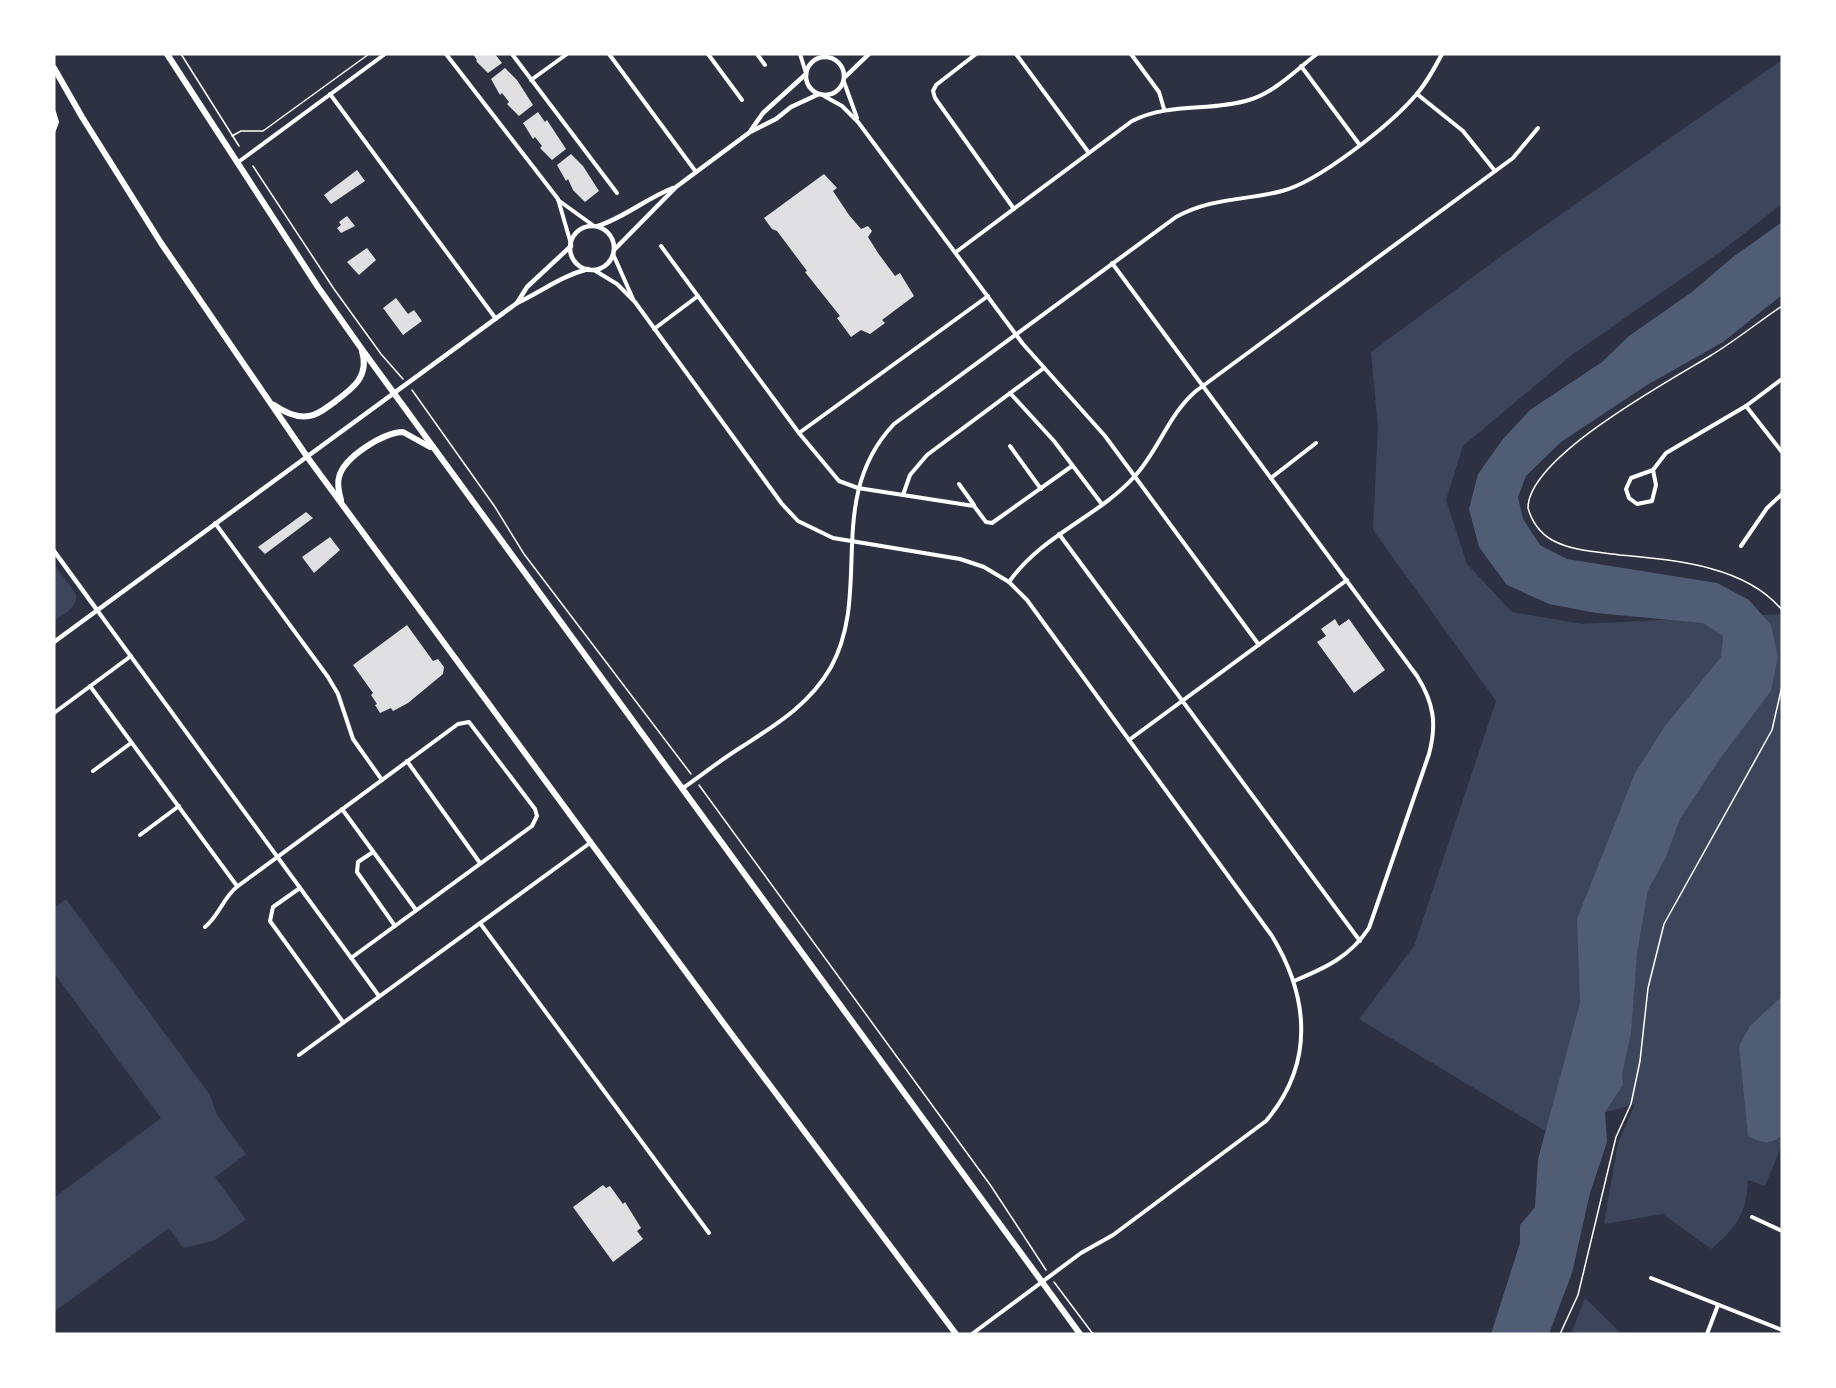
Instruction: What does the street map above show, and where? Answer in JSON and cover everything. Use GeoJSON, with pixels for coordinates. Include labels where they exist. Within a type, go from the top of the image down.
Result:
{"type":"FeatureCollection","features":[{"type":"Feature","properties":{"kind":"highway"},"geometry":{"type":"LineString","coordinates":[[169,57],[361,348],[1080,1334]]}},
{"type":"Feature","properties":{"kind":"highway"},"geometry":{"type":"LineString","coordinates":[[54,68],[82,117],[185,279],[308,458],[956,1334]]}},
{"type":"Feature","properties":{"kind":"highway"},"geometry":{"type":"LineString","coordinates":[[269,401],[295,415],[309,417],[318,413],[358,382],[364,364],[361,348]]}},
{"type":"Feature","properties":{"kind":"highway"},"geometry":{"type":"LineString","coordinates":[[343,506],[339,488],[341,470],[349,461],[382,436],[403,432],[419,439],[437,453]]}},
{"type":"Feature","properties":{"kind":"street"},"geometry":{"type":"LineString","coordinates":[[237,163],[385,54]]}},
{"type":"Feature","properties":{"kind":"street"},"geometry":{"type":"LineString","coordinates":[[446,54],[558,199],[610,235],[614,252],[635,302]]}},
{"type":"Feature","properties":{"kind":"street"},"geometry":{"type":"LineString","coordinates":[[512,54],[617,193]]}},
{"type":"Feature","properties":{"kind":"street"},"geometry":{"type":"LineString","coordinates":[[531,80],[567,54]]}},
{"type":"Feature","properties":{"kind":"street"},"geometry":{"type":"LineString","coordinates":[[609,54],[696,172]]}},
{"type":"Feature","properties":{"kind":"street"},"geometry":{"type":"LineString","coordinates":[[708,54],[742,100]]}},
{"type":"Feature","properties":{"kind":"street"},"geometry":{"type":"LineString","coordinates":[[758,54],[765,64]]}},
{"type":"Feature","properties":{"kind":"street"},"geometry":{"type":"LineString","coordinates":[[800,54],[810,88],[843,106],[858,122],[1016,334],[1090,417],[1259,645]]}},
{"type":"Feature","properties":{"kind":"street"},"geometry":{"type":"LineString","coordinates":[[750,132],[763,113],[806,74],[815,60],[838,54]]}},
{"type":"Feature","properties":{"kind":"street"},"geometry":{"type":"LineString","coordinates":[[594,270],[606,265],[614,252],[676,187],[750,132],[777,119],[791,107],[838,91],[844,80],[869,54]]}},
{"type":"Feature","properties":{"kind":"street"},"geometry":{"type":"LineString","coordinates":[[976,54],[941,80],[933,91],[938,105],[1014,209]]}},
{"type":"Feature","properties":{"kind":"street"},"geometry":{"type":"LineString","coordinates":[[1016,54],[1089,153]]}},
{"type":"Feature","properties":{"kind":"street"},"geometry":{"type":"LineString","coordinates":[[1131,54],[1159,92],[1164,109]]}},
{"type":"Feature","properties":{"kind":"street"},"geometry":{"type":"LineString","coordinates":[[956,252],[1132,121],[1164,109],[1250,100],[1317,54]]}},
{"type":"Feature","properties":{"kind":"street"},"geometry":{"type":"LineString","coordinates":[[683,788],[785,719],[825,677],[836,657],[845,628],[851,541],[858,488],[869,458],[894,424],[1112,263],[1187,211],[1216,201],[1266,195],[1299,186],[1314,178],[1391,120],[1417,94],[1442,54]]}},
{"type":"Feature","properties":{"kind":"street"},"geometry":{"type":"LineString","coordinates":[[825,56],[839,63],[858,122]]}},
{"type":"Feature","properties":{"kind":"street"},"geometry":{"type":"LineString","coordinates":[[1301,66],[1359,144]]}},
{"type":"Feature","properties":{"kind":"street"},"geometry":{"type":"LineString","coordinates":[[330,94],[496,319]]}},
{"type":"Feature","properties":{"kind":"street"},"geometry":{"type":"LineString","coordinates":[[1417,94],[1469,137],[1495,171]]}},
{"type":"Feature","properties":{"kind":"street"},"geometry":{"type":"LineString","coordinates":[[54,112],[55,128]]}},
{"type":"Feature","properties":{"kind":"street"},"geometry":{"type":"LineString","coordinates":[[1009,582],[1031,555],[1134,477],[1149,460],[1176,411],[1203,386],[1519,153],[1538,128]]}},
{"type":"Feature","properties":{"kind":"street"},"geometry":{"type":"LineString","coordinates":[[517,303],[527,287],[571,245],[576,233],[620,218],[653,197],[676,187]]}},
{"type":"Feature","properties":{"kind":"street"},"geometry":{"type":"LineString","coordinates":[[558,199],[576,263],[594,270],[617,284],[635,302],[790,512],[815,531],[833,538],[960,559],[984,567],[1009,582],[1056,636],[1272,936],[1294,981],[1302,1016],[1299,1050],[1289,1085],[1266,1121],[1113,1235],[1081,1254],[972,1334]]}},
{"type":"Feature","properties":{"kind":"street"},"geometry":{"type":"LineString","coordinates":[[661,246],[799,433],[839,481],[858,488],[974,506]]}},
{"type":"Feature","properties":{"kind":"street"},"geometry":{"type":"LineString","coordinates":[[1112,263],[1417,676],[1427,692],[1435,718],[1429,754],[1374,918],[1360,941],[1342,959],[1294,981]]}},
{"type":"Feature","properties":{"kind":"street"},"geometry":{"type":"LineString","coordinates":[[54,642],[517,303],[539,293],[562,277],[588,269]]}},
{"type":"Feature","properties":{"kind":"street"},"geometry":{"type":"LineString","coordinates":[[654,329],[698,296]]}},
{"type":"Feature","properties":{"kind":"street"},"geometry":{"type":"LineString","coordinates":[[799,433],[988,296]]}},
{"type":"Feature","properties":{"kind":"street"},"geometry":{"type":"LineString","coordinates":[[903,495],[910,475],[927,455],[1044,368]]}},
{"type":"Feature","properties":{"kind":"street"},"geometry":{"type":"LineString","coordinates":[[1653,470],[1655,495],[1652,501],[1637,504],[1629,498],[1626,489],[1631,478],[1653,470],[1666,453],[1746,406],[1782,379]]}},
{"type":"Feature","properties":{"kind":"street"},"geometry":{"type":"LineString","coordinates":[[1010,393],[1049,435],[1101,503]]}},
{"type":"Feature","properties":{"kind":"street"},"geometry":{"type":"LineString","coordinates":[[1746,406],[1782,452]]}},
{"type":"Feature","properties":{"kind":"street"},"geometry":{"type":"LineString","coordinates":[[1271,478],[1316,443]]}},
{"type":"Feature","properties":{"kind":"street"},"geometry":{"type":"LineString","coordinates":[[1010,446],[1041,489]]}},
{"type":"Feature","properties":{"kind":"street"},"geometry":{"type":"LineString","coordinates":[[959,484],[989,523],[995,522],[1072,466]]}},
{"type":"Feature","properties":{"kind":"street"},"geometry":{"type":"LineString","coordinates":[[1741,546],[1767,508],[1782,494]]}},
{"type":"Feature","properties":{"kind":"street"},"geometry":{"type":"LineString","coordinates":[[215,523],[328,677],[338,694],[353,739],[382,780]]}},
{"type":"Feature","properties":{"kind":"street"},"geometry":{"type":"LineString","coordinates":[[1059,534],[1360,941]]}},
{"type":"Feature","properties":{"kind":"street"},"geometry":{"type":"LineString","coordinates":[[54,551],[379,996]]}},
{"type":"Feature","properties":{"kind":"street"},"geometry":{"type":"LineString","coordinates":[[1130,741],[1347,580]]}},
{"type":"Feature","properties":{"kind":"street"},"geometry":{"type":"LineString","coordinates":[[54,713],[131,656]]}},
{"type":"Feature","properties":{"kind":"street"},"geometry":{"type":"LineString","coordinates":[[90,686],[238,886]]}},
{"type":"Feature","properties":{"kind":"street"},"geometry":{"type":"LineString","coordinates":[[206,927],[215,919],[226,897],[238,886],[458,724],[466,722],[474,727],[535,809],[537,816],[532,825],[351,958]]}},
{"type":"Feature","properties":{"kind":"street"},"geometry":{"type":"LineString","coordinates":[[93,771],[131,742]]}},
{"type":"Feature","properties":{"kind":"street"},"geometry":{"type":"LineString","coordinates":[[407,761],[481,863]]}},
{"type":"Feature","properties":{"kind":"street"},"geometry":{"type":"LineString","coordinates":[[140,835],[178,806]]}},
{"type":"Feature","properties":{"kind":"street"},"geometry":{"type":"LineString","coordinates":[[342,809],[416,910]]}},
{"type":"Feature","properties":{"kind":"street"},"geometry":{"type":"LineString","coordinates":[[298,1055],[591,842]]}},
{"type":"Feature","properties":{"kind":"street"},"geometry":{"type":"LineString","coordinates":[[373,852],[358,862],[357,872],[395,926]]}},
{"type":"Feature","properties":{"kind":"street"},"geometry":{"type":"LineString","coordinates":[[300,888],[273,907],[269,918],[273,927],[344,1022]]}},
{"type":"Feature","properties":{"kind":"street"},"geometry":{"type":"LineString","coordinates":[[480,923],[709,1233]]}},
{"type":"Feature","properties":{"kind":"street"},"geometry":{"type":"LineString","coordinates":[[1752,1217],[1782,1231]]}},
{"type":"Feature","properties":{"kind":"street"},"geometry":{"type":"LineString","coordinates":[[1651,1278],[1782,1330]]}},
{"type":"Feature","properties":{"kind":"street"},"geometry":{"type":"LineString","coordinates":[[1707,1334],[1718,1305]]}},
{"type":"Feature","properties":{"kind":"path"},"geometry":{"type":"LineString","coordinates":[[181,54],[239,146]]}},
{"type":"Feature","properties":{"kind":"path"},"geometry":{"type":"LineString","coordinates":[[232,136],[241,131],[263,131],[369,54]]}},
{"type":"Feature","properties":{"kind":"path"},"geometry":{"type":"LineString","coordinates":[[253,166],[334,289],[381,354],[394,366]]}},
{"type":"Feature","properties":{"kind":"path"},"geometry":{"type":"LineString","coordinates":[[420,400],[495,507],[524,554],[686,768]]}},
{"type":"Feature","properties":{"kind":"path"},"geometry":{"type":"LineString","coordinates":[[1560,1334],[1578,1295],[1616,1137],[1631,1104],[1640,1061],[1648,988],[1664,924],[1772,730],[1782,686]]}},
{"type":"Feature","properties":{"kind":"path"},"geometry":{"type":"LineString","coordinates":[[705,790],[706,796],[991,1186],[1039,1260]]}},
{"type":"Feature","properties":{"kind":"path"},"geometry":{"type":"LineString","coordinates":[[1063,1294],[1093,1334]]}},
{"type":"Feature","properties":{"kind":"shaded area"},"geometry":{"type":"Polygon","coordinates":[[[1782,60],[1782,204],[1723,250],[1573,354],[1463,446],[1446,500],[1467,564],[1512,612],[1582,624],[1782,614],[1782,1145],[1765,1186],[1748,1180],[1745,1201],[1738,1219],[1727,1234],[1711,1249],[1663,1214],[1604,1224],[1618,1143],[1635,1104],[1544,1130],[1359,1019],[1414,946],[1496,701],[1373,530],[1378,428],[1371,352],[1504,254],[1782,60]]]}},
{"type":"Feature","properties":{"kind":"shaded area"},"geometry":{"type":"Polygon","coordinates":[[[1782,222],[1782,295],[1723,342],[1647,385],[1561,442],[1526,476],[1518,497],[1523,519],[1540,545],[1567,559],[1717,583],[1749,600],[1771,625],[1778,657],[1771,691],[1719,760],[1680,819],[1666,857],[1648,890],[1637,953],[1631,1033],[1622,1074],[1623,1085],[1605,1112],[1607,1142],[1590,1193],[1572,1273],[1549,1334],[1491,1334],[1520,1243],[1520,1225],[1535,1207],[1538,1159],[1580,1003],[1577,919],[1635,773],[1665,726],[1721,657],[1723,636],[1703,623],[1596,613],[1549,604],[1507,585],[1479,547],[1469,509],[1478,474],[1503,439],[1530,410],[1602,362],[1629,336],[1692,292],[1733,257],[1782,222]]]}},
{"type":"Feature","properties":{"kind":"shaded area"},"geometry":{"type":"Polygon","coordinates":[[[54,564],[76,594],[76,599],[70,610],[54,621],[54,564]]]}},
{"type":"Feature","properties":{"kind":"shaded area"},"geometry":{"type":"Polygon","coordinates":[[[66,899],[210,1095],[217,1115],[246,1154],[215,1177],[246,1220],[213,1241],[183,1248],[169,1228],[54,1312],[54,1198],[161,1118],[54,973],[54,908],[66,899]]]}},
{"type":"Feature","properties":{"kind":"shaded area"},"geometry":{"type":"Polygon","coordinates":[[[1782,996],[1782,1135],[1774,1141],[1765,1142],[1748,1136],[1739,1046],[1750,1026],[1782,996]]]}},
{"type":"Feature","properties":{"kind":"shaded area"},"geometry":{"type":"Polygon","coordinates":[[[1585,1298],[1622,1334],[1571,1334],[1585,1298]]]}},
{"type":"Feature","properties":{"kind":"building"},"geometry":{"type":"Polygon","coordinates":[[[473,54],[495,54],[502,63],[488,73],[476,61],[473,54]]]}},
{"type":"Feature","properties":{"kind":"building"},"geometry":{"type":"Polygon","coordinates":[[[505,68],[517,80],[533,105],[519,116],[507,104],[509,102],[502,93],[500,95],[491,79],[505,68]]]}},
{"type":"Feature","properties":{"kind":"building"},"geometry":{"type":"Polygon","coordinates":[[[538,112],[545,122],[547,120],[566,149],[552,160],[540,148],[542,146],[535,137],[533,139],[523,123],[538,112]]]}},
{"type":"Feature","properties":{"kind":"building"},"geometry":{"type":"Polygon","coordinates":[[[571,154],[583,166],[599,191],[585,202],[573,190],[568,179],[566,181],[557,165],[571,154]]]}},
{"type":"Feature","properties":{"kind":"building"},"geometry":{"type":"Polygon","coordinates":[[[357,170],[365,181],[331,204],[324,195],[357,170]]]}},
{"type":"Feature","properties":{"kind":"building"},"geometry":{"type":"Polygon","coordinates":[[[824,174],[837,188],[833,191],[849,215],[861,229],[868,226],[872,231],[868,237],[878,253],[895,276],[900,273],[914,296],[882,320],[885,323],[870,334],[861,330],[851,337],[837,318],[840,316],[805,272],[807,271],[777,231],[772,229],[764,218],[824,174]]]}},
{"type":"Feature","properties":{"kind":"building"},"geometry":{"type":"Polygon","coordinates":[[[347,216],[355,226],[341,233],[337,228],[341,225],[339,222],[347,216]]]}},
{"type":"Feature","properties":{"kind":"building"},"geometry":{"type":"Polygon","coordinates":[[[367,248],[376,260],[359,275],[347,262],[367,248]]]}},
{"type":"Feature","properties":{"kind":"building"},"geometry":{"type":"Polygon","coordinates":[[[396,298],[408,314],[414,310],[422,321],[403,335],[383,308],[396,298]]]}},
{"type":"Feature","properties":{"kind":"building"},"geometry":{"type":"Polygon","coordinates":[[[306,512],[313,518],[265,554],[258,547],[306,512]]]}},
{"type":"Feature","properties":{"kind":"building"},"geometry":{"type":"Polygon","coordinates":[[[330,537],[340,550],[314,573],[302,557],[330,537]]]}},
{"type":"Feature","properties":{"kind":"building"},"geometry":{"type":"Polygon","coordinates":[[[1335,619],[1339,626],[1349,619],[1385,670],[1354,693],[1317,642],[1326,636],[1321,629],[1335,619]]]}},
{"type":"Feature","properties":{"kind":"building"},"geometry":{"type":"Polygon","coordinates":[[[407,625],[433,661],[438,659],[444,667],[443,674],[408,703],[393,711],[391,708],[380,713],[371,695],[373,693],[353,665],[407,625]]]}},
{"type":"Feature","properties":{"kind":"building"},"geometry":{"type":"Polygon","coordinates":[[[603,1185],[606,1188],[610,1186],[623,1204],[625,1202],[641,1228],[637,1231],[643,1239],[613,1262],[573,1207],[603,1185]]]}}]}
